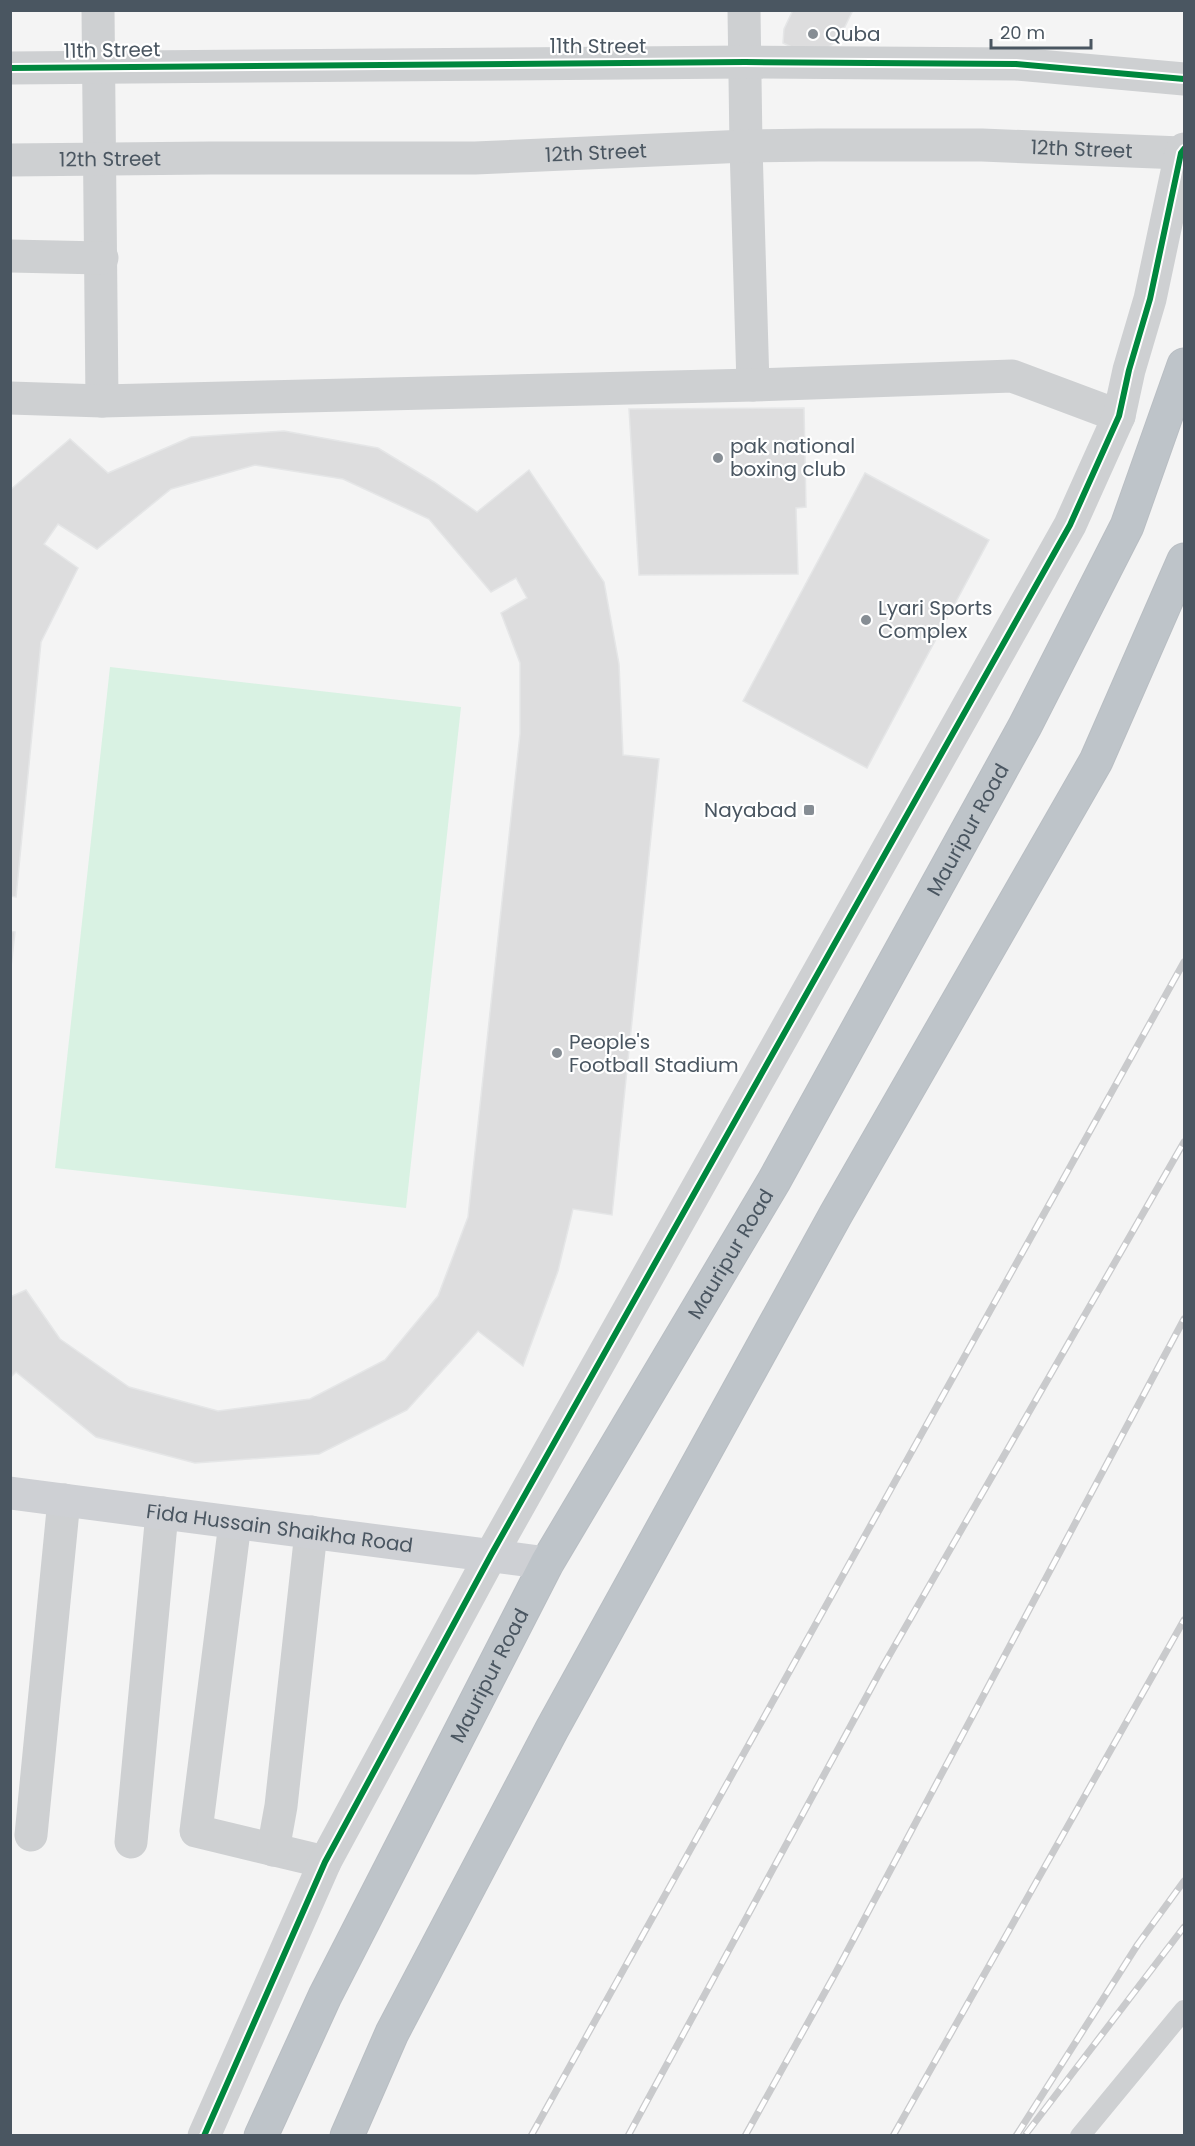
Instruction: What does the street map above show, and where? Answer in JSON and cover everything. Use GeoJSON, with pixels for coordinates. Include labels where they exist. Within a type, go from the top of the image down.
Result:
{"type":"FeatureCollection","features":[{"type":"Feature","properties":{"kind":"highway","name":"Mauripur Road"},"geometry":{"type":"LineString","coordinates":[[261,2136],[325,1996],[547,1563],[774,1181],[1025,726],[1127,526],[1185,365]]}},
{"type":"Feature","properties":{"kind":"highway"},"geometry":{"type":"LineString","coordinates":[[347,2136],[393,2033],[552,1729],[836,1214],[1096,761],[1185,560]]}},
{"type":"Feature","properties":{"kind":"street"},"geometry":{"type":"LineString","coordinates":[[98,10],[102,401]]}},
{"type":"Feature","properties":{"kind":"street"},"geometry":{"type":"LineString","coordinates":[[744,10],[753,385]]}},
{"type":"Feature","properties":{"kind":"street","name":"11th Street"},"geometry":{"type":"LineString","coordinates":[[10,68],[745,62],[1016,64],[1185,79]]}},
{"type":"Feature","properties":{"kind":"street","name":"12th Street"},"geometry":{"type":"LineString","coordinates":[[10,160],[475,158],[746,146],[982,144],[1183,151]]}},
{"type":"Feature","properties":{"kind":"street"},"geometry":{"type":"LineString","coordinates":[[204,2136],[325,1862],[491,1556],[1070,525],[1119,416],[1129,370],[1150,299],[1183,151]]}},
{"type":"Feature","properties":{"kind":"street"},"geometry":{"type":"LineString","coordinates":[[10,256],[102,258]]}},
{"type":"Feature","properties":{"kind":"street"},"geometry":{"type":"LineString","coordinates":[[10,398],[102,401],[753,385],[1012,376],[1119,416]]}},
{"type":"Feature","properties":{"kind":"street","name":"Fida Hussain Shaikha Road"},"geometry":{"type":"LineString","coordinates":[[10,1493],[547,1563]]}},
{"type":"Feature","properties":{"kind":"street"},"geometry":{"type":"LineString","coordinates":[[31,1835],[64,1500]]}},
{"type":"Feature","properties":{"kind":"street"},"geometry":{"type":"LineString","coordinates":[[131,1842],[162,1513]]}},
{"type":"Feature","properties":{"kind":"street"},"geometry":{"type":"LineString","coordinates":[[235,1522],[196,1831],[325,1862]]}},
{"type":"Feature","properties":{"kind":"street"},"geometry":{"type":"LineString","coordinates":[[273,1850],[281,1806],[311,1532]]}},
{"type":"Feature","properties":{"kind":"lane"},"geometry":{"type":"LineString","coordinates":[[1080,2136],[1185,2010]]}},
{"type":"Feature","properties":{"kind":"green space"},"geometry":{"type":"Polygon","coordinates":[[[110,667],[461,707],[406,1208],[55,1168],[110,667]]]}},
{"type":"Feature","properties":{"kind":"building","name":"Quba"},"geometry":{"type":"Polygon","coordinates":[[[793,10],[853,10],[839,39],[815,58],[783,43],[784,29],[793,10]]]}},
{"type":"Feature","properties":{"kind":"building","name":"pak national boxing club"},"geometry":{"type":"Polygon","coordinates":[[[804,408],[806,507],[796,508],[798,574],[639,575],[629,409],[804,408]]]}},
{"type":"Feature","properties":{"kind":"building","name":"People's Football Stadium"},"geometry":{"type":"Polygon","coordinates":[[[284,431],[378,448],[434,482],[477,512],[529,470],[604,582],[619,664],[623,755],[659,759],[612,1215],[573,1209],[558,1271],[523,1366],[478,1331],[407,1410],[319,1454],[195,1463],[96,1437],[16,1372],[10,1378],[10,1297],[26,1290],[60,1339],[129,1387],[218,1411],[310,1399],[385,1360],[438,1296],[468,1217],[520,734],[520,663],[501,613],[527,598],[516,578],[491,592],[429,519],[343,479],[255,465],[171,489],[97,549],[58,524],[44,544],[78,568],[41,642],[16,897],[10,896],[10,490],[70,439],[108,473],[191,437],[284,431]]]}},
{"type":"Feature","properties":{"kind":"building","name":"Lyari Sports Complex"},"geometry":{"type":"Polygon","coordinates":[[[865,473],[989,540],[867,768],[743,701],[865,473]]]}},
{"type":"Feature","properties":{"kind":"building"},"geometry":{"type":"Polygon","coordinates":[[[10,931],[15,932],[10,976],[10,931]]]}},
{"type":"Feature","properties":{"kind":"railway"},"geometry":{"type":"LineString","coordinates":[[531,2136],[1184,962]]}},
{"type":"Feature","properties":{"kind":"railway"},"geometry":{"type":"LineString","coordinates":[[628,2136],[882,1668],[1184,1142]]}},
{"type":"Feature","properties":{"kind":"railway"},"geometry":{"type":"LineString","coordinates":[[745,2136],[835,1974],[1184,1319]]}},
{"type":"Feature","properties":{"kind":"railway"},"geometry":{"type":"LineString","coordinates":[[893,2136],[1184,1620]]}},
{"type":"Feature","properties":{"kind":"railway"},"geometry":{"type":"LineString","coordinates":[[1016,2136],[1138,1944],[1184,1881]]}},
{"type":"Feature","properties":{"kind":"railway"},"geometry":{"type":"LineString","coordinates":[[1026,2134],[1184,1927]]}},
{"type":"Feature","properties":{"kind":"cycle path"},"geometry":{"type":"LineString","coordinates":[[10,68],[745,62],[1016,64],[1184,79]]}},
{"type":"Feature","properties":{"kind":"cycle path"},"geometry":{"type":"LineString","coordinates":[[204,2136],[325,1862],[491,1555],[1070,525],[1119,416],[1129,370],[1150,299],[1181,153],[1184,149]]}},
{"type":"Feature","properties":{"kind":"place","name":"Quba"},"geometry":{"type":"Point","coordinates":[813,34]}},
{"type":"Feature","properties":{"kind":"place","name":"pak national boxing club"},"geometry":{"type":"Point","coordinates":[718,458]}},
{"type":"Feature","properties":{"kind":"place","name":"Lyari Sports Complex"},"geometry":{"type":"Point","coordinates":[866,620]}},
{"type":"Feature","properties":{"kind":"place","name":"Nayabad"},"geometry":{"type":"Point","coordinates":[809,810]}},
{"type":"Feature","properties":{"kind":"place","name":"People's Football Stadium"},"geometry":{"type":"Point","coordinates":[557,1053]}}]}
